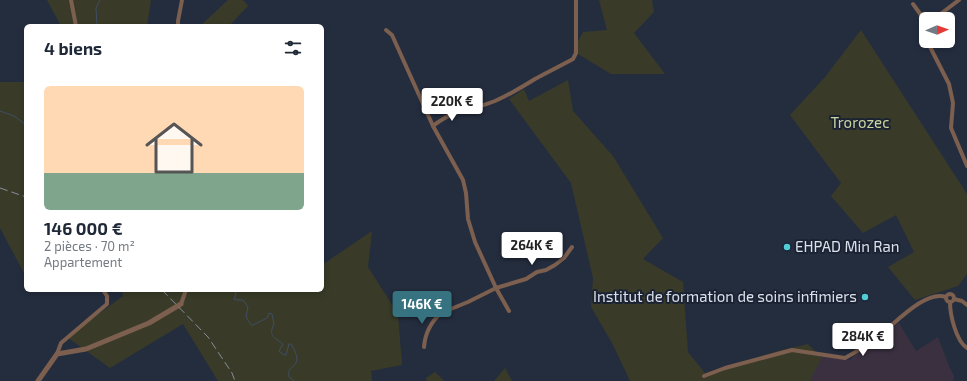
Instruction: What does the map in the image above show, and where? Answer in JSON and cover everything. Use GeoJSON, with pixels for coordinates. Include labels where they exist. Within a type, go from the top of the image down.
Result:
{"type":"FeatureCollection","features":[{"type":"Feature","properties":{"kind":"street"},"geometry":{"type":"LineString","coordinates":[[71,0],[76,24]]}},
{"type":"Feature","properties":{"kind":"street"},"geometry":{"type":"LineString","coordinates":[[178,24],[182,0]]}},
{"type":"Feature","properties":{"kind":"street"},"geometry":{"type":"LineString","coordinates":[[433,126],[442,118],[452,113],[489,103],[508,95],[535,79],[573,60],[576,52],[576,0]]}},
{"type":"Feature","properties":{"kind":"street"},"geometry":{"type":"LineString","coordinates":[[943,12],[959,0]]}},
{"type":"Feature","properties":{"kind":"street"},"geometry":{"type":"LineString","coordinates":[[913,4],[919,12]]}},
{"type":"Feature","properties":{"kind":"street"},"geometry":{"type":"LineString","coordinates":[[386,30],[392,35],[433,126],[463,180],[466,193],[468,219],[475,242],[496,288],[509,310]]}},
{"type":"Feature","properties":{"kind":"street"},"geometry":{"type":"LineString","coordinates":[[931,48],[952,93],[953,102],[951,128],[967,166]]}},
{"type":"Feature","properties":{"kind":"street"},"geometry":{"type":"LineString","coordinates":[[424,347],[426,333],[441,313],[496,288],[526,279],[537,272],[551,267],[564,258],[572,248]]}},
{"type":"Feature","properties":{"kind":"street"},"geometry":{"type":"LineString","coordinates":[[38,381],[57,354],[61,343],[107,304],[108,296],[105,292]]}},
{"type":"Feature","properties":{"kind":"street"},"geometry":{"type":"LineString","coordinates":[[57,354],[86,348],[149,323],[181,304],[185,292]]}},
{"type":"Feature","properties":{"kind":"street"},"geometry":{"type":"LineString","coordinates":[[946,297],[951,294],[954,298],[962,300],[967,305]]}},
{"type":"Feature","properties":{"kind":"street"},"geometry":{"type":"LineString","coordinates":[[704,376],[725,368],[792,350],[845,358],[877,338],[920,303],[933,296],[939,295],[946,297],[947,301],[950,302],[951,318],[960,340],[967,348]]}},
{"type":"Feature","properties":{"kind":"street"},"geometry":{"type":"LineString","coordinates":[[950,302],[952,302],[954,298]]}},
{"type":"Feature","properties":{"kind":"street"},"geometry":{"type":"LineString","coordinates":[[432,308],[441,313]]}},
{"type":"Feature","properties":{"kind":"shaded area"},"geometry":{"type":"Polygon","coordinates":[[[899,323],[916,351],[938,337],[954,376],[953,381],[811,381],[812,369],[817,361],[823,356],[850,360],[859,351],[872,345],[899,323]]]}},
{"type":"Feature","properties":{"kind":"green space"},"geometry":{"type":"Polygon","coordinates":[[[47,0],[151,0],[147,24],[60,24],[47,0]]]}},
{"type":"Feature","properties":{"kind":"green space"},"geometry":{"type":"Polygon","coordinates":[[[228,0],[243,0],[248,6],[231,24],[202,24],[228,0]]]}},
{"type":"Feature","properties":{"kind":"green space"},"geometry":{"type":"Polygon","coordinates":[[[599,0],[652,0],[654,12],[634,33],[665,74],[611,74],[573,51],[583,32],[607,30],[599,0]]]}},
{"type":"Feature","properties":{"kind":"green space","name":"Trorozec"},"geometry":{"type":"Polygon","coordinates":[[[861,30],[967,194],[967,274],[958,286],[915,300],[888,267],[914,252],[896,215],[863,233],[831,196],[841,183],[790,115],[825,77],[861,30]]]}},
{"type":"Feature","properties":{"kind":"green space"},"geometry":{"type":"Polygon","coordinates":[[[568,80],[573,111],[613,156],[663,238],[643,259],[683,282],[688,352],[705,373],[778,351],[808,344],[822,358],[812,376],[811,381],[630,381],[612,343],[591,307],[593,278],[571,183],[509,99],[524,89],[529,101],[568,80]]]}},
{"type":"Feature","properties":{"kind":"green space"},"geometry":{"type":"Polygon","coordinates":[[[0,82],[24,82],[24,273],[0,228],[0,82]]]}},
{"type":"Feature","properties":{"kind":"green space"},"geometry":{"type":"Polygon","coordinates":[[[372,231],[368,267],[398,314],[402,365],[371,371],[372,381],[218,381],[183,324],[110,368],[67,337],[123,296],[122,292],[324,292],[324,264],[372,231]]]}},
{"type":"Feature","properties":{"kind":"green space"},"geometry":{"type":"Polygon","coordinates":[[[505,368],[512,381],[494,381],[505,368]]]}},
{"type":"Feature","properties":{"kind":"green space"},"geometry":{"type":"Polygon","coordinates":[[[435,372],[444,381],[427,381],[426,378],[435,372]]]}},
{"type":"Feature","properties":{"kind":"waterway"},"geometry":{"type":"LineString","coordinates":[[97,24],[96,8],[100,0]]}},
{"type":"Feature","properties":{"kind":"waterway"},"geometry":{"type":"LineString","coordinates":[[0,111],[14,116],[24,124]]}},
{"type":"Feature","properties":{"kind":"waterway"},"geometry":{"type":"LineString","coordinates":[[236,292],[234,299],[243,300],[248,307],[246,317],[251,325],[267,318],[269,313],[272,314],[274,324],[272,334],[283,344],[279,351],[286,355],[289,344],[291,344],[296,354],[297,361],[289,370],[289,377],[294,381]]}},
{"type":"Feature","properties":{"kind":"railway"},"geometry":{"type":"LineString","coordinates":[[0,188],[24,196]]}},
{"type":"Feature","properties":{"kind":"railway"},"geometry":{"type":"LineString","coordinates":[[164,292],[208,337],[232,373],[235,381]]}},
{"type":"Feature","properties":{"kind":"place","name":"EHPAD Min Ran"},"geometry":{"type":"Point","coordinates":[787,247]}},
{"type":"Feature","properties":{"kind":"place","name":"Institut de formation de soins infimiers"},"geometry":{"type":"Point","coordinates":[865,297]}}]}
